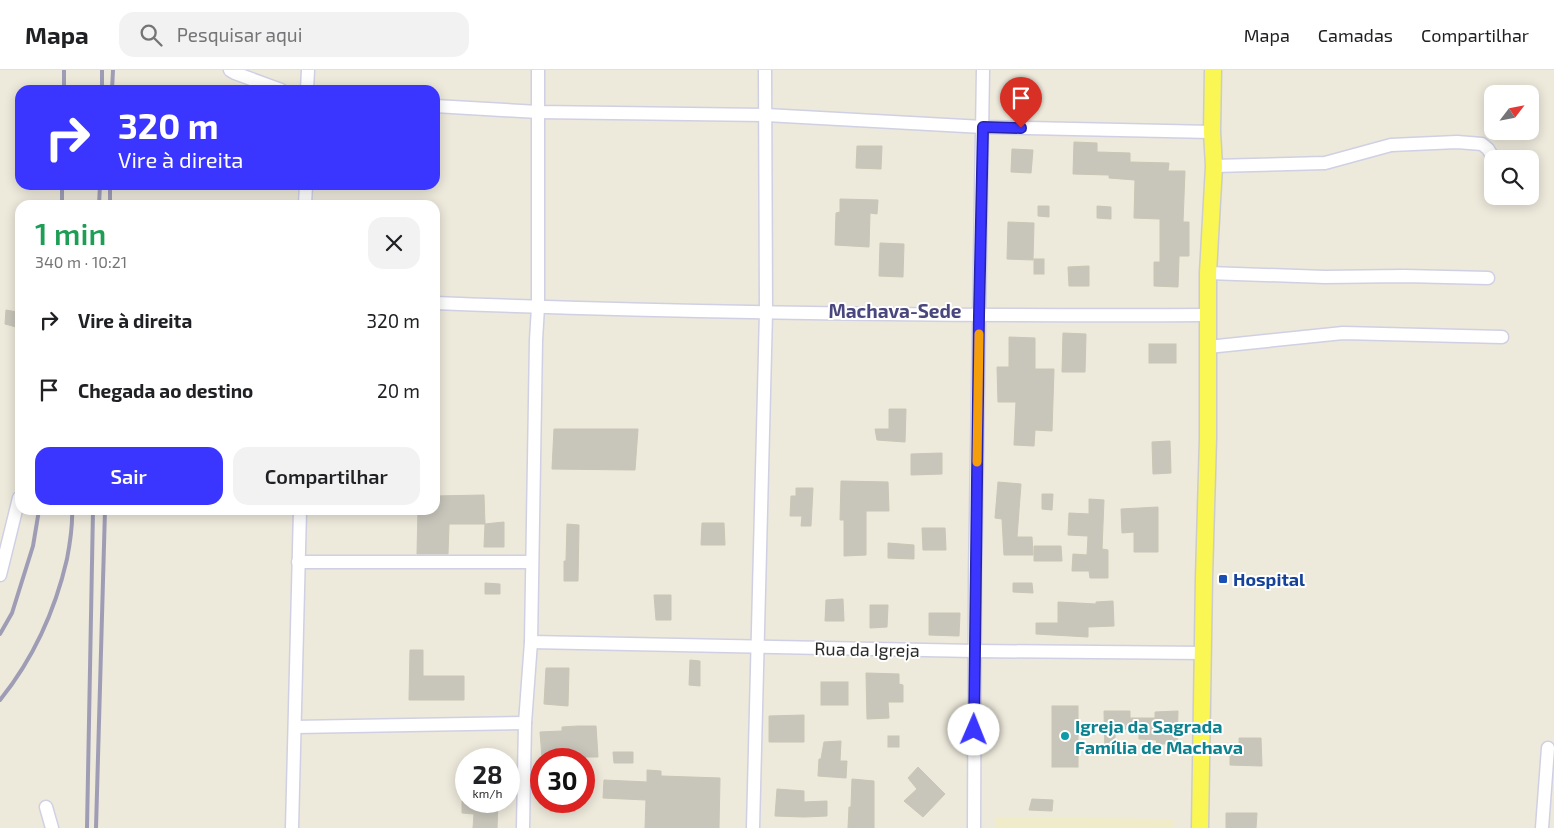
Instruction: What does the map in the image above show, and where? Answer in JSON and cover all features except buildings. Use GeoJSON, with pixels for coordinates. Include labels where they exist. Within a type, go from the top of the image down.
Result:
{"type":"FeatureCollection","features":[{"type":"Feature","properties":{"kind":"main road"},"geometry":{"type":"LineString","coordinates":[[1200,828],[1208,273],[1214,166],[1212,132],[1213,70]]}},
{"type":"Feature","properties":{"kind":"street"},"geometry":{"type":"LineString","coordinates":[[230,70],[267,85]]}},
{"type":"Feature","properties":{"kind":"street"},"geometry":{"type":"LineString","coordinates":[[307,85],[308,70]]}},
{"type":"Feature","properties":{"kind":"street"},"geometry":{"type":"LineString","coordinates":[[523,828],[526,723],[531,642],[538,307],[538,70]]}},
{"type":"Feature","properties":{"kind":"street"},"geometry":{"type":"LineString","coordinates":[[754,828],[766,312],[765,70]]}},
{"type":"Feature","properties":{"kind":"street"},"geometry":{"type":"LineString","coordinates":[[974,828],[983,70]]}},
{"type":"Feature","properties":{"kind":"street"},"geometry":{"type":"LineString","coordinates":[[440,106],[538,112],[766,115],[983,127],[1212,132]]}},
{"type":"Feature","properties":{"kind":"street"},"geometry":{"type":"LineString","coordinates":[[1214,166],[1325,163],[1391,144],[1457,142],[1482,144],[1489,150]]}},
{"type":"Feature","properties":{"kind":"street"},"geometry":{"type":"LineString","coordinates":[[1208,273],[1325,277],[1488,278]]}},
{"type":"Feature","properties":{"kind":"street"},"geometry":{"type":"LineString","coordinates":[[440,303],[979,316],[1208,315]]}},
{"type":"Feature","properties":{"kind":"street"},"geometry":{"type":"LineString","coordinates":[[1208,348],[1343,333],[1502,336]]}},
{"type":"Feature","properties":{"kind":"street"},"geometry":{"type":"LineString","coordinates":[[0,575],[16,515]]}},
{"type":"Feature","properties":{"kind":"street"},"geometry":{"type":"LineString","coordinates":[[292,828],[300,515]]}},
{"type":"Feature","properties":{"kind":"street"},"geometry":{"type":"LineString","coordinates":[[298,562],[532,562]]}},
{"type":"Feature","properties":{"kind":"street","name":"Rua da Igreja"},"geometry":{"type":"LineString","coordinates":[[531,642],[975,651],[1204,653]]}},
{"type":"Feature","properties":{"kind":"street"},"geometry":{"type":"LineString","coordinates":[[295,727],[526,723]]}},
{"type":"Feature","properties":{"kind":"street"},"geometry":{"type":"LineString","coordinates":[[1542,828],[1548,748]]}},
{"type":"Feature","properties":{"kind":"street"},"geometry":{"type":"LineString","coordinates":[[46,807],[52,828]]}},
{"type":"Feature","properties":{"kind":"shaded area"},"geometry":{"type":"Polygon","coordinates":[[[996,817],[1174,819],[1174,828],[995,828],[996,817]]]}},
{"type":"Feature","properties":{"kind":"railway"},"geometry":{"type":"LineString","coordinates":[[64,70],[64,85]]}},
{"type":"Feature","properties":{"kind":"railway"},"geometry":{"type":"LineString","coordinates":[[102,70],[102,85]]}},
{"type":"Feature","properties":{"kind":"railway"},"geometry":{"type":"LineString","coordinates":[[112,85],[113,70]]}},
{"type":"Feature","properties":{"kind":"railway"},"geometry":{"type":"LineString","coordinates":[[62,190],[62,200]]}},
{"type":"Feature","properties":{"kind":"railway"},"geometry":{"type":"LineString","coordinates":[[99,200],[100,190]]}},
{"type":"Feature","properties":{"kind":"railway"},"geometry":{"type":"LineString","coordinates":[[110,190],[110,200]]}},
{"type":"Feature","properties":{"kind":"railway"},"geometry":{"type":"LineString","coordinates":[[0,634],[12,613],[33,546],[38,515]]}},
{"type":"Feature","properties":{"kind":"railway"},"geometry":{"type":"LineString","coordinates":[[0,700],[33,651],[49,616],[67,559],[72,529],[72,515]]}},
{"type":"Feature","properties":{"kind":"railway"},"geometry":{"type":"LineString","coordinates":[[87,828],[93,515]]}},
{"type":"Feature","properties":{"kind":"railway"},"geometry":{"type":"LineString","coordinates":[[96,828],[105,515]]}},
{"type":"Feature","properties":{"kind":"slow traffic"},"geometry":{"type":"LineString","coordinates":[[977,462],[979,334]]}},
{"type":"Feature","properties":{"kind":"place","name":"Hospital"},"geometry":{"type":"Point","coordinates":[1223,579]}},
{"type":"Feature","properties":{"kind":"place","name":"Igreja da Sagrada Família de Machava"},"geometry":{"type":"Point","coordinates":[1065,736]}},
{"type":"Feature","properties":{"kind":"district","name":"Machava-Sede"},"geometry":{"type":"Point","coordinates":[895,310]}},
{"type":"Feature","properties":{"kind":"route"},"geometry":{"type":"LineString","coordinates":[[974,730],[983,127],[1021,128]]}}]}
